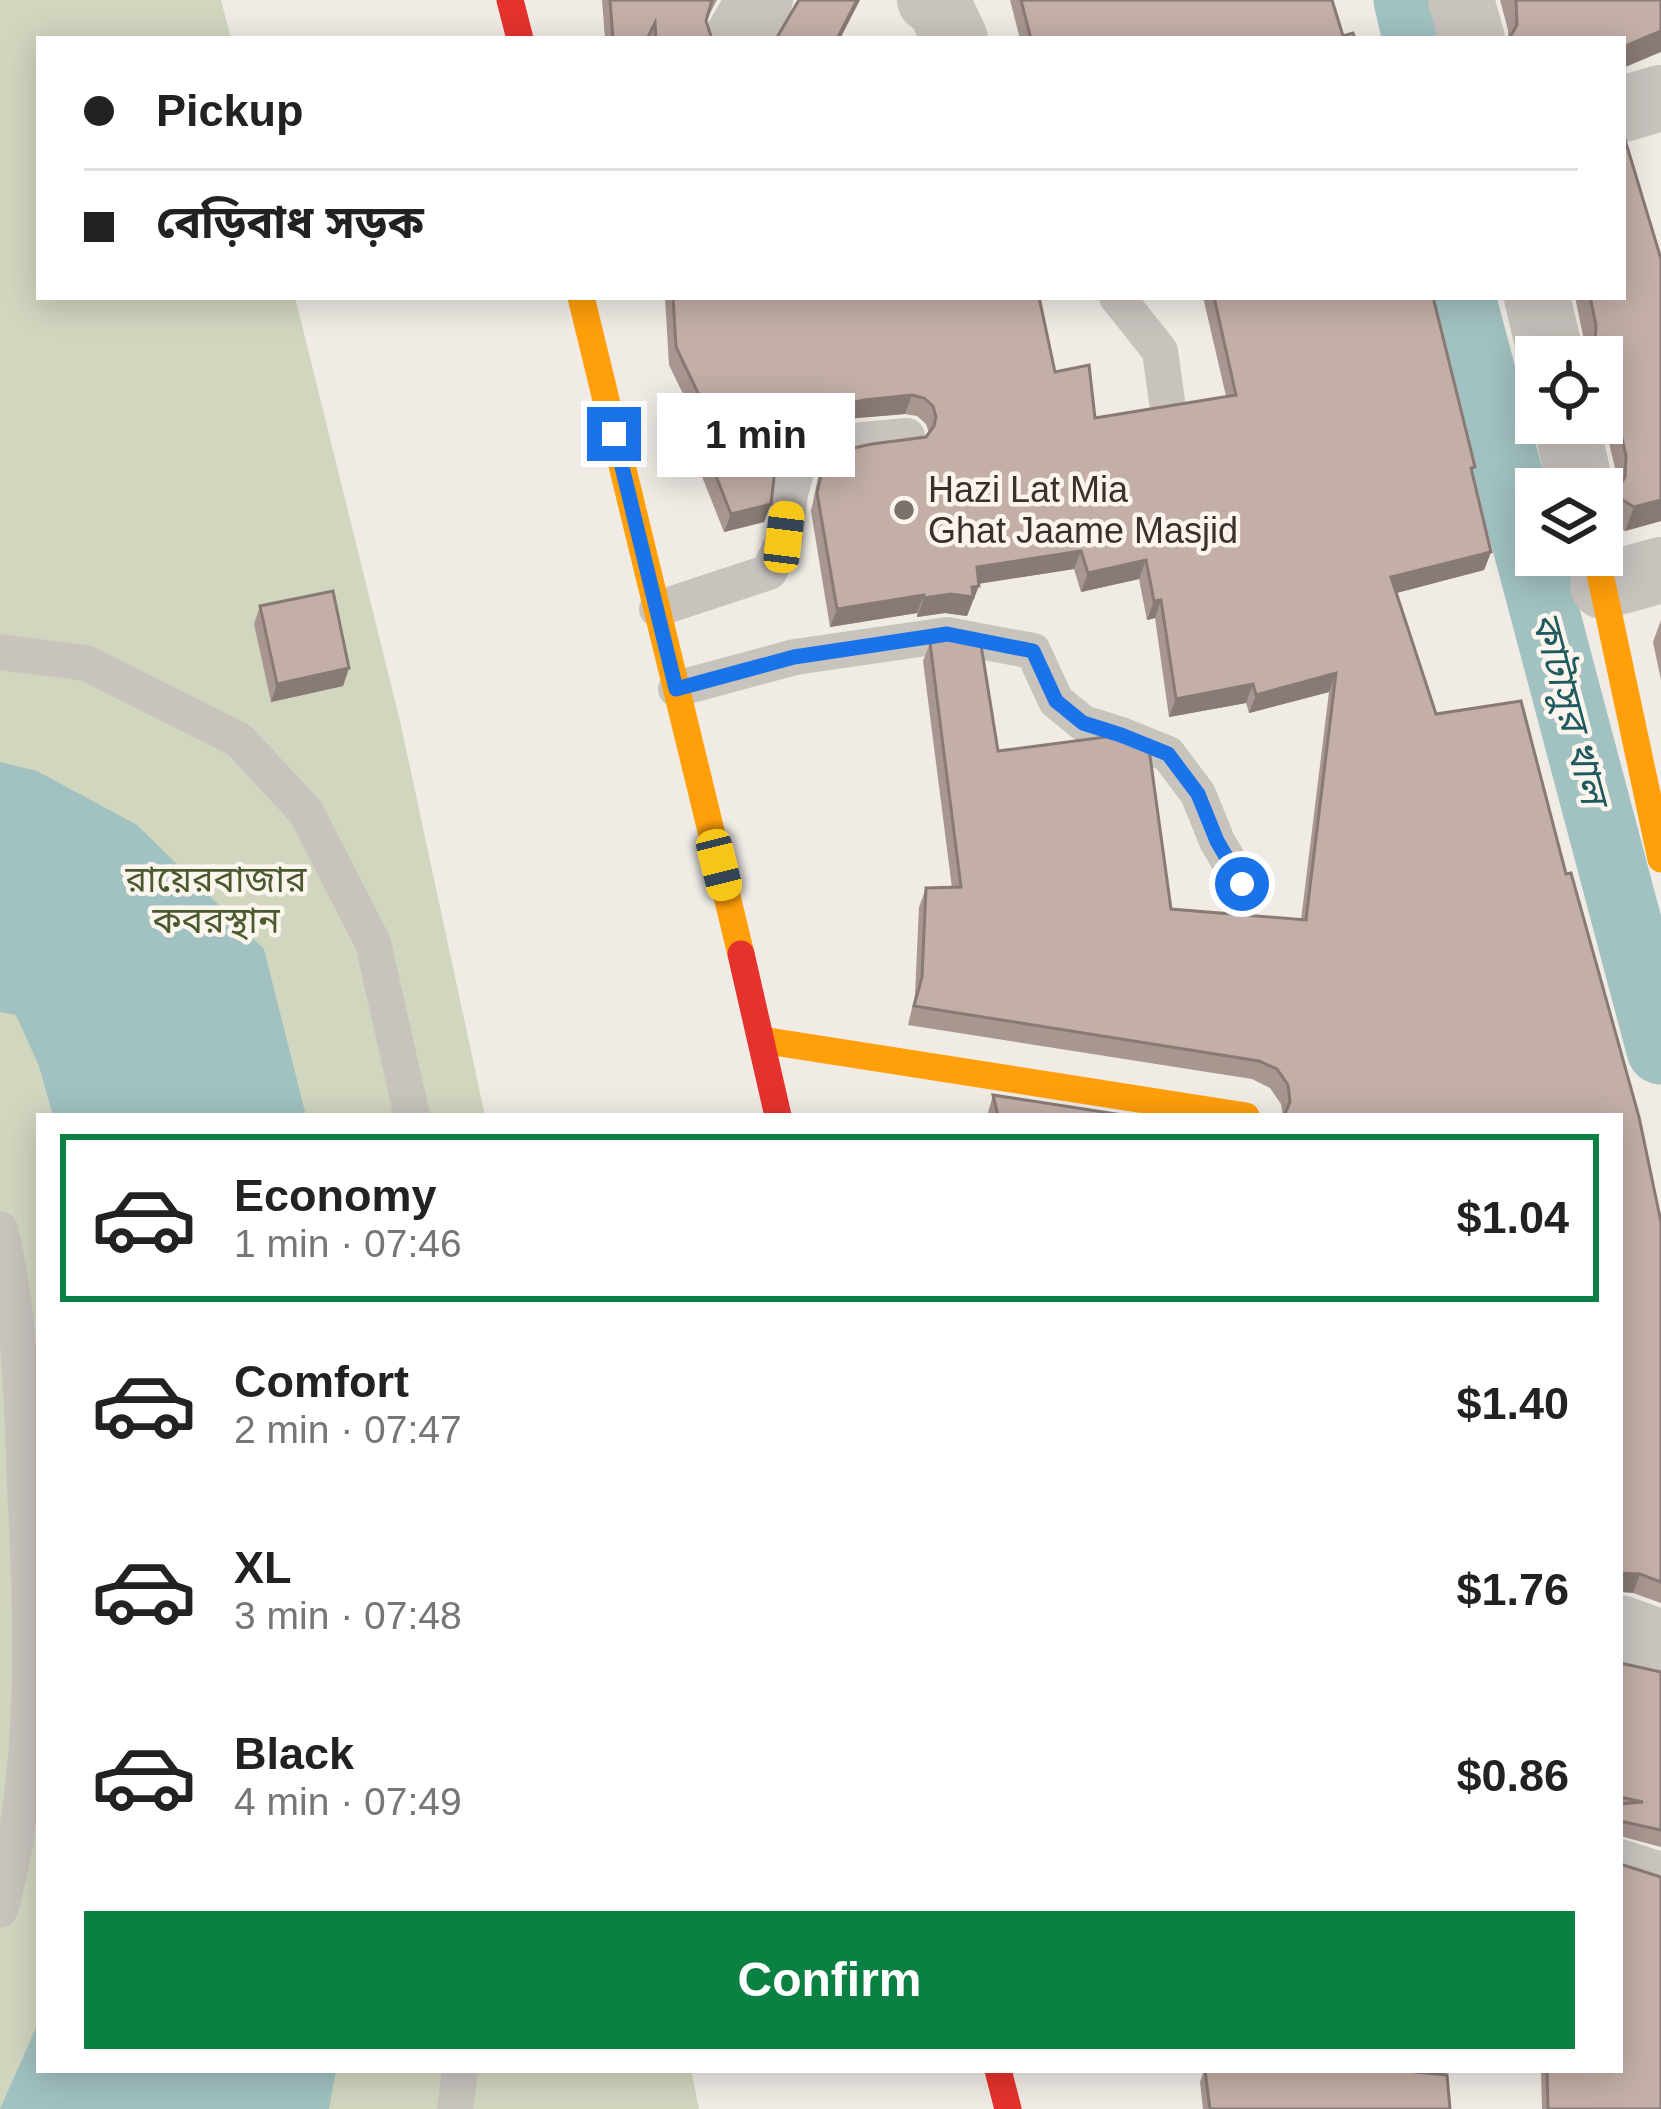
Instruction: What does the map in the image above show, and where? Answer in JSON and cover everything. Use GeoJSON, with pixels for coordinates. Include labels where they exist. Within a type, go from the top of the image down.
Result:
{"type":"FeatureCollection","features":[{"type":"Feature","properties":{"kind":"main road"},"geometry":{"type":"LineString","coordinates":[[510,0],[519,36]]}},
{"type":"Feature","properties":{"kind":"main road"},"geometry":{"type":"LineString","coordinates":[[583,300],[777,1113]]}},
{"type":"Feature","properties":{"kind":"main road"},"geometry":{"type":"LineString","coordinates":[[1621,576],[1661,859]]}},
{"type":"Feature","properties":{"kind":"main road"},"geometry":{"type":"LineString","coordinates":[[762,1040],[1227,1113]]}},
{"type":"Feature","properties":{"kind":"main road"},"geometry":{"type":"LineString","coordinates":[[999,2073],[1008,2109]]}},
{"type":"Feature","properties":{"kind":"street"},"geometry":{"type":"LineString","coordinates":[[739,36],[760,0]]}},
{"type":"Feature","properties":{"kind":"street"},"geometry":{"type":"LineString","coordinates":[[930,0],[939,5],[954,36]]}},
{"type":"Feature","properties":{"kind":"street"},"geometry":{"type":"LineString","coordinates":[[1461,0],[1471,36]]}},
{"type":"Feature","properties":{"kind":"street"},"geometry":{"type":"LineString","coordinates":[[1626,108],[1661,98]]}},
{"type":"Feature","properties":{"kind":"street"},"geometry":{"type":"LineString","coordinates":[[1538,300],[1546,336]]}},
{"type":"Feature","properties":{"kind":"street"},"geometry":{"type":"LineString","coordinates":[[1623,1629],[1661,1643]]}},
{"type":"Feature","properties":{"kind":"lane"},"geometry":{"type":"LineString","coordinates":[[1119,300],[1160,350],[1167,402]]}},
{"type":"Feature","properties":{"kind":"lane"},"geometry":{"type":"LineString","coordinates":[[657,609],[769,572],[784,537],[802,454],[862,440],[908,436]]}},
{"type":"Feature","properties":{"kind":"lane"},"geometry":{"type":"LineString","coordinates":[[676,689],[794,657],[947,634],[1033,651],[1056,701],[1083,723],[1168,754],[1198,794],[1242,884]]}},
{"type":"Feature","properties":{"kind":"lane"},"geometry":{"type":"LineString","coordinates":[[0,652],[86,663],[239,740],[306,812],[373,944],[411,1113]]}},
{"type":"Feature","properties":{"kind":"lane"},"geometry":{"type":"LineString","coordinates":[[0,1229],[12,1279],[30,1584],[28,1741],[9,1878],[0,1910]]}},
{"type":"Feature","properties":{"kind":"lane"},"geometry":{"type":"LineString","coordinates":[[1623,1858],[1661,1870]]}},
{"type":"Feature","properties":{"kind":"lane"},"geometry":{"type":"LineString","coordinates":[[454,2109],[460,2073]]}},
{"type":"Feature","properties":{"kind":"green space","name":"রায়েরবাজার কবরস্থান"},"geometry":{"type":"Polygon","coordinates":[[[0,0],[221,0],[230,36],[36,36],[36,300],[296,300],[400,721],[484,1113],[36,1113],[36,2073],[692,2073],[699,2109],[0,2109],[0,0]]]}},
{"type":"Feature","properties":{"kind":"water"},"geometry":{"type":"Polygon","coordinates":[[[0,762],[37,771],[137,825],[264,949],[305,1113],[52,1113],[39,1066],[16,1015],[0,1012],[0,762]]]}},
{"type":"Feature","properties":{"kind":"water"},"geometry":{"type":"Polygon","coordinates":[[[36,2028],[36,2073],[335,2073],[329,2109],[0,2109],[36,2028]]]}},
{"type":"Feature","properties":{"kind":"building"},"geometry":{"type":"Polygon","coordinates":[[[610,0],[712,0],[706,21],[711,36],[656,36],[655,23],[648,36],[613,36],[610,0]]]}},
{"type":"Feature","properties":{"kind":"building"},"geometry":{"type":"Polygon","coordinates":[[[799,0],[857,0],[839,36],[778,36],[799,0]]]}},
{"type":"Feature","properties":{"kind":"building"},"geometry":{"type":"Polygon","coordinates":[[[1021,0],[1332,0],[1343,36],[1030,36],[1021,0]]]}},
{"type":"Feature","properties":{"kind":"building"},"geometry":{"type":"Polygon","coordinates":[[[1516,0],[1661,0],[1661,31],[1626,46],[1626,36],[1511,36],[1517,25],[1516,0]]]}},
{"type":"Feature","properties":{"kind":"building"},"geometry":{"type":"Polygon","coordinates":[[[1626,143],[1661,259],[1661,500],[1634,507],[1623,500],[1623,336],[1595,336],[1591,300],[1626,300],[1626,143]]]}},
{"type":"Feature","properties":{"kind":"building"},"geometry":{"type":"Polygon","coordinates":[[[673,300],[1040,300],[1055,372],[1089,365],[1095,418],[1236,395],[1215,300],[1434,300],[1491,552],[1391,577],[1436,714],[1521,701],[1566,874],[1571,873],[1639,1117],[1661,1222],[1661,1582],[1623,1573],[1623,1113],[1285,1113],[1290,1102],[1288,1085],[1277,1069],[1259,1061],[914,1006],[922,977],[926,888],[961,887],[930,643],[953,639],[981,645],[998,751],[1113,736],[1149,749],[1171,909],[1306,920],[1336,673],[1256,695],[1253,684],[1176,699],[1161,600],[1154,601],[1146,560],[1088,573],[1081,551],[977,567],[979,586],[972,587],[973,597],[924,595],[837,609],[817,493],[826,454],[926,437],[934,426],[933,406],[912,395],[802,414],[786,430],[771,504],[731,514],[685,398],[698,393],[676,347],[673,300]]]}},
{"type":"Feature","properties":{"kind":"building"},"geometry":{"type":"Polygon","coordinates":[[[333,591],[349,668],[277,684],[260,606],[333,591]]]}},
{"type":"Feature","properties":{"kind":"building"},"geometry":{"type":"Polygon","coordinates":[[[993,1095],[1110,1113],[997,1113],[993,1095]]]}},
{"type":"Feature","properties":{"kind":"building"},"geometry":{"type":"Polygon","coordinates":[[[1623,1664],[1661,1672],[1661,1830],[1623,1822],[1623,1804],[1643,1802],[1623,1798],[1623,1664]]]}},
{"type":"Feature","properties":{"kind":"building"},"geometry":{"type":"Polygon","coordinates":[[[1623,1865],[1661,1877],[1661,2109],[1548,2109],[1547,2073],[1623,2073],[1623,1865]]]}},
{"type":"Feature","properties":{"kind":"building"},"geometry":{"type":"Polygon","coordinates":[[[1205,2073],[1447,2075],[1450,2109],[1210,2109],[1205,2073]]]}},
{"type":"Feature","properties":{"kind":"waterway","name":"কাটাসুর খাল"},"geometry":{"type":"LineString","coordinates":[[1408,0],[1416,36]]}},
{"type":"Feature","properties":{"kind":"waterway","name":"কাটাসুর খাল"},"geometry":{"type":"LineString","coordinates":[[1462,300],[1661,1050]]}},
{"type":"Feature","properties":{"kind":"traffic: slow"},"geometry":{"type":"LineString","coordinates":[[582,300],[741,954]]}},
{"type":"Feature","properties":{"kind":"traffic: slow"},"geometry":{"type":"LineString","coordinates":[[1600,576],[1661,859]]}},
{"type":"Feature","properties":{"kind":"traffic: slow"},"geometry":{"type":"LineString","coordinates":[[762,1040],[1227,1113]]}},
{"type":"Feature","properties":{"kind":"traffic: jam"},"geometry":{"type":"LineString","coordinates":[[510,0],[519,36]]}},
{"type":"Feature","properties":{"kind":"traffic: jam"},"geometry":{"type":"LineString","coordinates":[[741,954],[777,1113]]}},
{"type":"Feature","properties":{"kind":"traffic: jam"},"geometry":{"type":"LineString","coordinates":[[999,2073],[1008,2109]]}},
{"type":"Feature","properties":{"kind":"place","name":"Hazi Lat Mia Ghat Jaame Masjid"},"geometry":{"type":"Point","coordinates":[904,510]}},
{"type":"Feature","properties":{"kind":"route"},"geometry":{"type":"LineString","coordinates":[[614,434],[676,689],[794,657],[947,634],[1033,651],[1056,701],[1083,723],[1168,754],[1198,794],[1242,884]]}}]}
